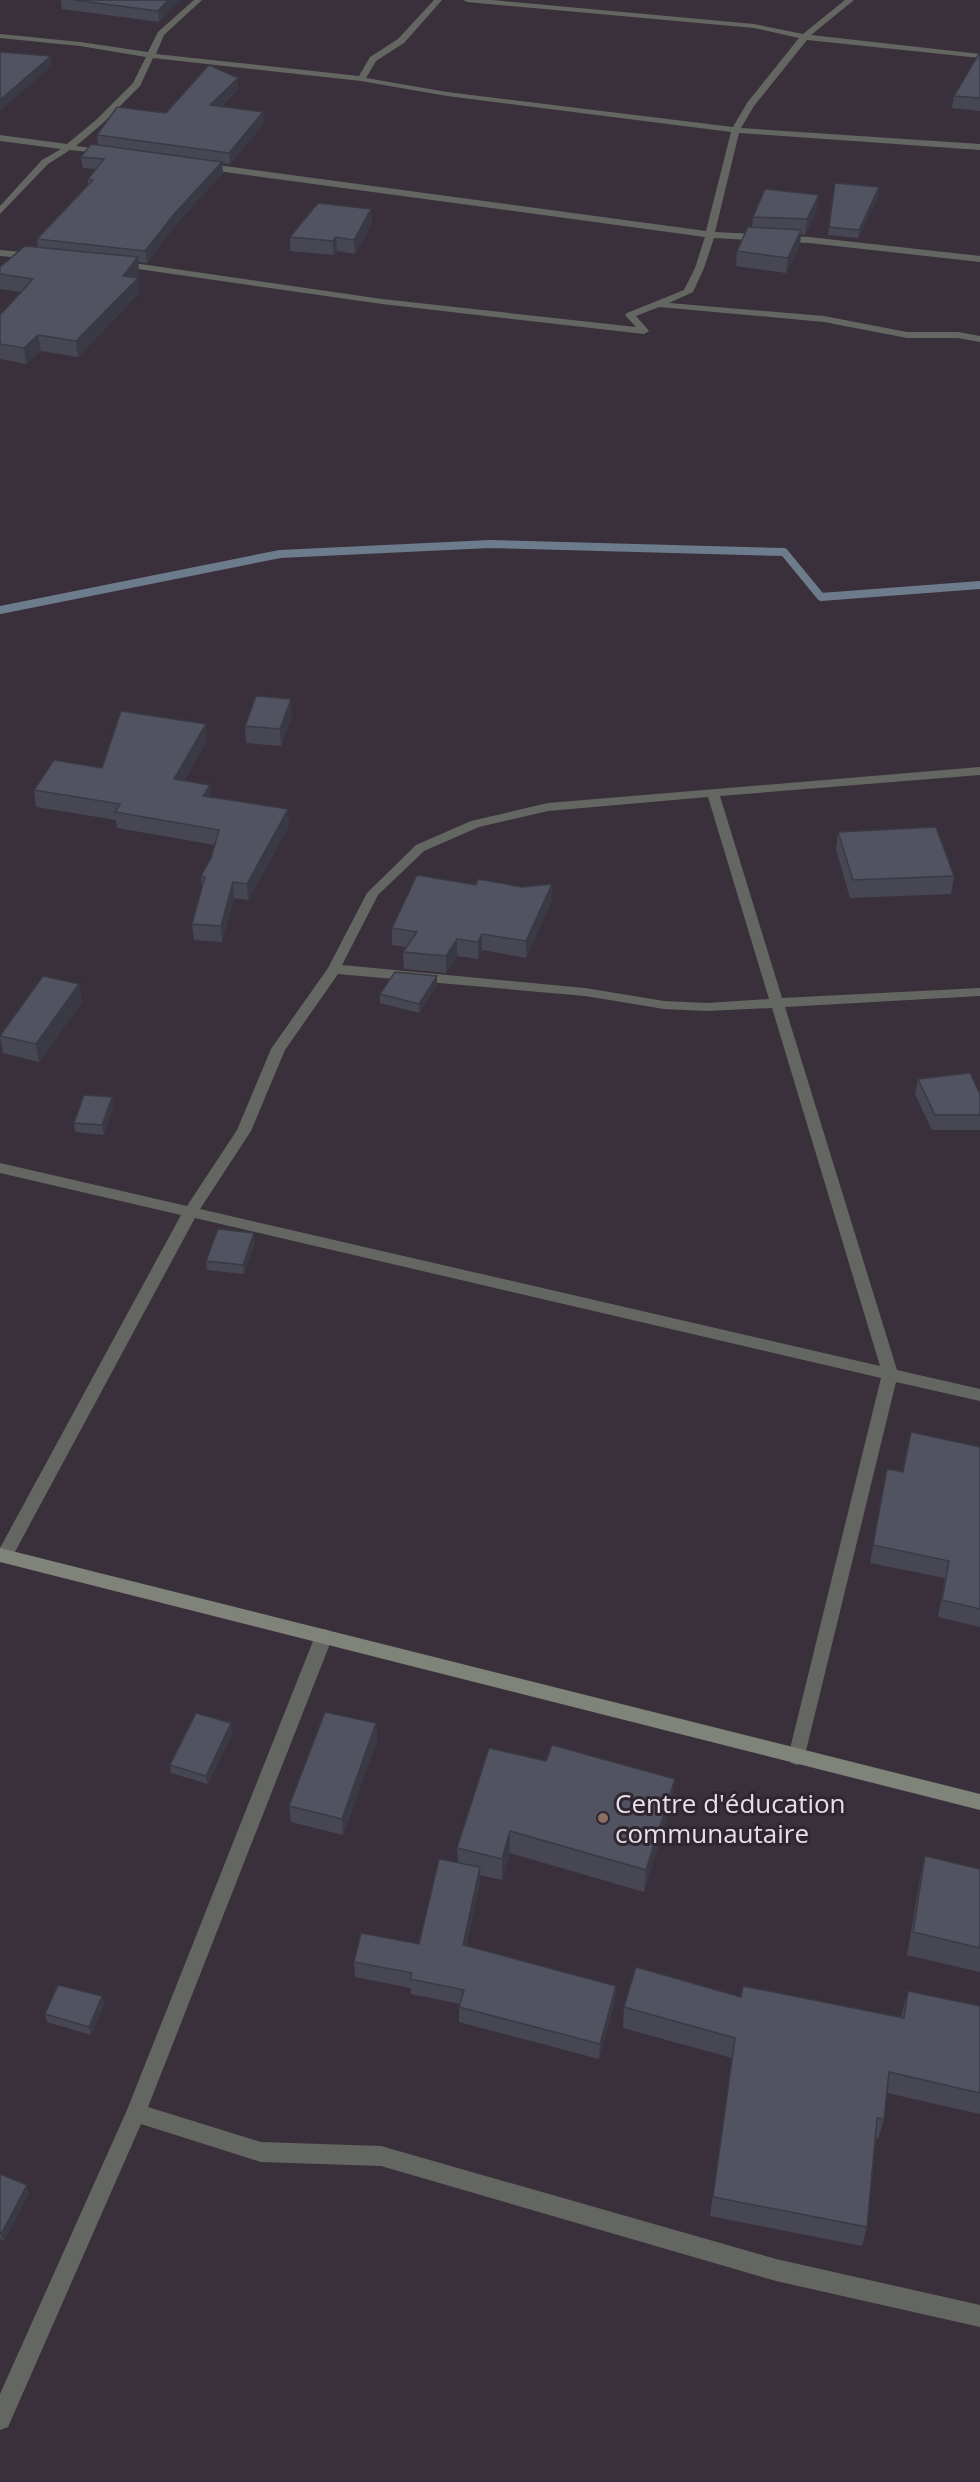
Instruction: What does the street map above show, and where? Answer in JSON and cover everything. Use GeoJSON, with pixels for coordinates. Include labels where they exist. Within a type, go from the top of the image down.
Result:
{"type":"FeatureCollection","features":[{"type":"Feature","properties":{"kind":"street"},"geometry":{"type":"LineString","coordinates":[[0,211],[45,162],[69,147],[137,84],[161,34],[198,0]]}},
{"type":"Feature","properties":{"kind":"street"},"geometry":{"type":"LineString","coordinates":[[361,79],[373,59],[401,41],[421,16],[438,0]]}},
{"type":"Feature","properties":{"kind":"street"},"geometry":{"type":"LineString","coordinates":[[467,0],[754,26],[805,37],[980,56]]}},
{"type":"Feature","properties":{"kind":"street"},"geometry":{"type":"LineString","coordinates":[[529,7],[550,0]]}},
{"type":"Feature","properties":{"kind":"street"},"geometry":{"type":"LineString","coordinates":[[114,263],[282,290],[494,316],[644,331],[630,315],[688,292],[712,235],[711,222],[736,129],[750,105],[805,37],[850,0]]}},
{"type":"Feature","properties":{"kind":"street"},"geometry":{"type":"LineString","coordinates":[[0,36],[80,44],[187,61],[361,79],[447,94],[762,133],[980,147]]}},
{"type":"Feature","properties":{"kind":"street"},"geometry":{"type":"LineString","coordinates":[[0,138],[116,154]]}},
{"type":"Feature","properties":{"kind":"street"},"geometry":{"type":"LineString","coordinates":[[198,165],[712,235],[809,240],[980,259]]}},
{"type":"Feature","properties":{"kind":"street"},"geometry":{"type":"LineString","coordinates":[[0,253],[46,257]]}},
{"type":"Feature","properties":{"kind":"street"},"geometry":{"type":"LineString","coordinates":[[658,305],[824,319],[877,332],[907,335],[958,334],[980,339]]}},
{"type":"Feature","properties":{"kind":"street"},"geometry":{"type":"LineString","coordinates":[[980,771],[548,807],[475,824],[420,848],[373,893],[333,969],[278,1049],[244,1131],[190,1213],[2,1555],[980,1802]]}},
{"type":"Feature","properties":{"kind":"street"},"geometry":{"type":"LineString","coordinates":[[714,793],[890,1374],[797,1757]]}},
{"type":"Feature","properties":{"kind":"street"},"geometry":{"type":"LineString","coordinates":[[333,969],[585,992],[664,1005],[707,1007],[778,1005],[980,992]]}},
{"type":"Feature","properties":{"kind":"street"},"geometry":{"type":"LineString","coordinates":[[0,1168],[980,1395]]}},
{"type":"Feature","properties":{"kind":"street"},"geometry":{"type":"LineString","coordinates":[[0,2419],[136,2113],[324,1636]]}},
{"type":"Feature","properties":{"kind":"street"},"geometry":{"type":"LineString","coordinates":[[136,2113],[261,2152],[381,2156],[776,2270],[955,2313],[980,2316]]}},
{"type":"Feature","properties":{"kind":"building"},"geometry":{"type":"Polygon","coordinates":[[[74,0],[168,0],[158,11],[74,0]]]}},
{"type":"Feature","properties":{"kind":"building"},"geometry":{"type":"Polygon","coordinates":[[[0,52],[51,56],[0,100],[0,52]]]}},
{"type":"Feature","properties":{"kind":"building"},"geometry":{"type":"Polygon","coordinates":[[[980,52],[980,98],[954,96],[980,52]]]}},
{"type":"Feature","properties":{"kind":"building"},"geometry":{"type":"Polygon","coordinates":[[[209,65],[238,78],[210,105],[263,112],[229,153],[97,135],[117,107],[166,113],[209,65]]]}},
{"type":"Feature","properties":{"kind":"building"},"geometry":{"type":"Polygon","coordinates":[[[91,144],[222,162],[175,213],[145,251],[37,239],[93,180],[88,179],[104,159],[81,157],[91,144]]]}},
{"type":"Feature","properties":{"kind":"building"},"geometry":{"type":"Polygon","coordinates":[[[835,183],[879,187],[859,230],[829,227],[835,183]]]}},
{"type":"Feature","properties":{"kind":"building"},"geometry":{"type":"Polygon","coordinates":[[[765,189],[819,195],[807,219],[753,217],[765,189]]]}},
{"type":"Feature","properties":{"kind":"building"},"geometry":{"type":"Polygon","coordinates":[[[318,203],[371,209],[354,240],[336,237],[333,241],[290,237],[318,203]]]}},
{"type":"Feature","properties":{"kind":"building"},"geometry":{"type":"Polygon","coordinates":[[[748,227],[801,230],[788,258],[737,251],[748,227]]]}},
{"type":"Feature","properties":{"kind":"building"},"geometry":{"type":"Polygon","coordinates":[[[25,246],[138,257],[123,276],[138,278],[76,341],[38,335],[24,348],[0,344],[0,315],[33,279],[0,274],[0,267],[25,246]]]}},
{"type":"Feature","properties":{"kind":"building"},"geometry":{"type":"Polygon","coordinates":[[[256,696],[291,699],[280,729],[245,726],[256,696]]]}},
{"type":"Feature","properties":{"kind":"building"},"geometry":{"type":"Polygon","coordinates":[[[121,711],[206,724],[174,779],[210,785],[203,796],[288,809],[247,884],[233,882],[221,926],[192,924],[205,877],[201,876],[211,858],[219,830],[115,812],[120,804],[34,790],[54,760],[102,768],[121,711]]]}},
{"type":"Feature","properties":{"kind":"building"},"geometry":{"type":"Polygon","coordinates":[[[936,827],[954,876],[853,880],[838,832],[936,827]]]}},
{"type":"Feature","properties":{"kind":"building"},"geometry":{"type":"Polygon","coordinates":[[[417,875],[476,885],[478,879],[522,887],[552,884],[526,941],[482,934],[478,942],[457,939],[446,956],[403,952],[417,932],[392,928],[417,875]]]}},
{"type":"Feature","properties":{"kind":"building"},"geometry":{"type":"Polygon","coordinates":[[[395,972],[437,976],[419,1004],[380,994],[395,972]]]}},
{"type":"Feature","properties":{"kind":"building"},"geometry":{"type":"Polygon","coordinates":[[[43,976],[79,984],[36,1044],[0,1036],[43,976]]]}},
{"type":"Feature","properties":{"kind":"building"},"geometry":{"type":"Polygon","coordinates":[[[970,1073],[980,1091],[980,1115],[935,1115],[918,1079],[970,1073]]]}},
{"type":"Feature","properties":{"kind":"building"},"geometry":{"type":"Polygon","coordinates":[[[84,1095],[112,1097],[102,1125],[74,1123],[84,1095]]]}},
{"type":"Feature","properties":{"kind":"building"},"geometry":{"type":"Polygon","coordinates":[[[218,1229],[254,1233],[243,1265],[206,1261],[218,1229]]]}},
{"type":"Feature","properties":{"kind":"building"},"geometry":{"type":"Polygon","coordinates":[[[911,1432],[980,1447],[980,1609],[942,1600],[949,1561],[873,1545],[887,1469],[903,1472],[911,1432]]]}},
{"type":"Feature","properties":{"kind":"building"},"geometry":{"type":"Polygon","coordinates":[[[325,1712],[376,1723],[342,1819],[289,1806],[325,1712]]]}},
{"type":"Feature","properties":{"kind":"building"},"geometry":{"type":"Polygon","coordinates":[[[196,1713],[231,1723],[206,1776],[170,1765],[196,1713]]]}},
{"type":"Feature","properties":{"kind":"building"},"geometry":{"type":"Polygon","coordinates":[[[552,1745],[675,1779],[646,1870],[510,1831],[502,1859],[457,1848],[489,1748],[546,1761],[552,1745]]]}},
{"type":"Feature","properties":{"kind":"building"},"geometry":{"type":"Polygon","coordinates":[[[925,1856],[980,1869],[980,1948],[913,1932],[925,1856]]]}},
{"type":"Feature","properties":{"kind":"building"},"geometry":{"type":"Polygon","coordinates":[[[439,1859],[480,1867],[463,1945],[616,1986],[600,2044],[459,2007],[464,1990],[410,1979],[412,1973],[354,1962],[361,1933],[419,1944],[439,1859]]]}},
{"type":"Feature","properties":{"kind":"building"},"geometry":{"type":"Polygon","coordinates":[[[636,1967],[741,1997],[743,1986],[904,2018],[908,1991],[980,2006],[980,2093],[889,2072],[884,2119],[877,2118],[867,2227],[713,2197],[735,2038],[624,2007],[636,1967]]]}},
{"type":"Feature","properties":{"kind":"building"},"geometry":{"type":"Polygon","coordinates":[[[58,1985],[102,1996],[89,2027],[45,2014],[58,1985]]]}},
{"type":"Feature","properties":{"kind":"building"},"geometry":{"type":"Polygon","coordinates":[[[0,2174],[27,2185],[1,2234],[0,2233],[0,2174]]]}},
{"type":"Feature","properties":{"kind":"waterway"},"geometry":{"type":"LineString","coordinates":[[0,610],[280,554],[490,544],[784,552],[821,597],[980,585]]}},
{"type":"Feature","properties":{"kind":"place","name":"Centre d'éducation communautaire"},"geometry":{"type":"Point","coordinates":[603,1818]}}]}
